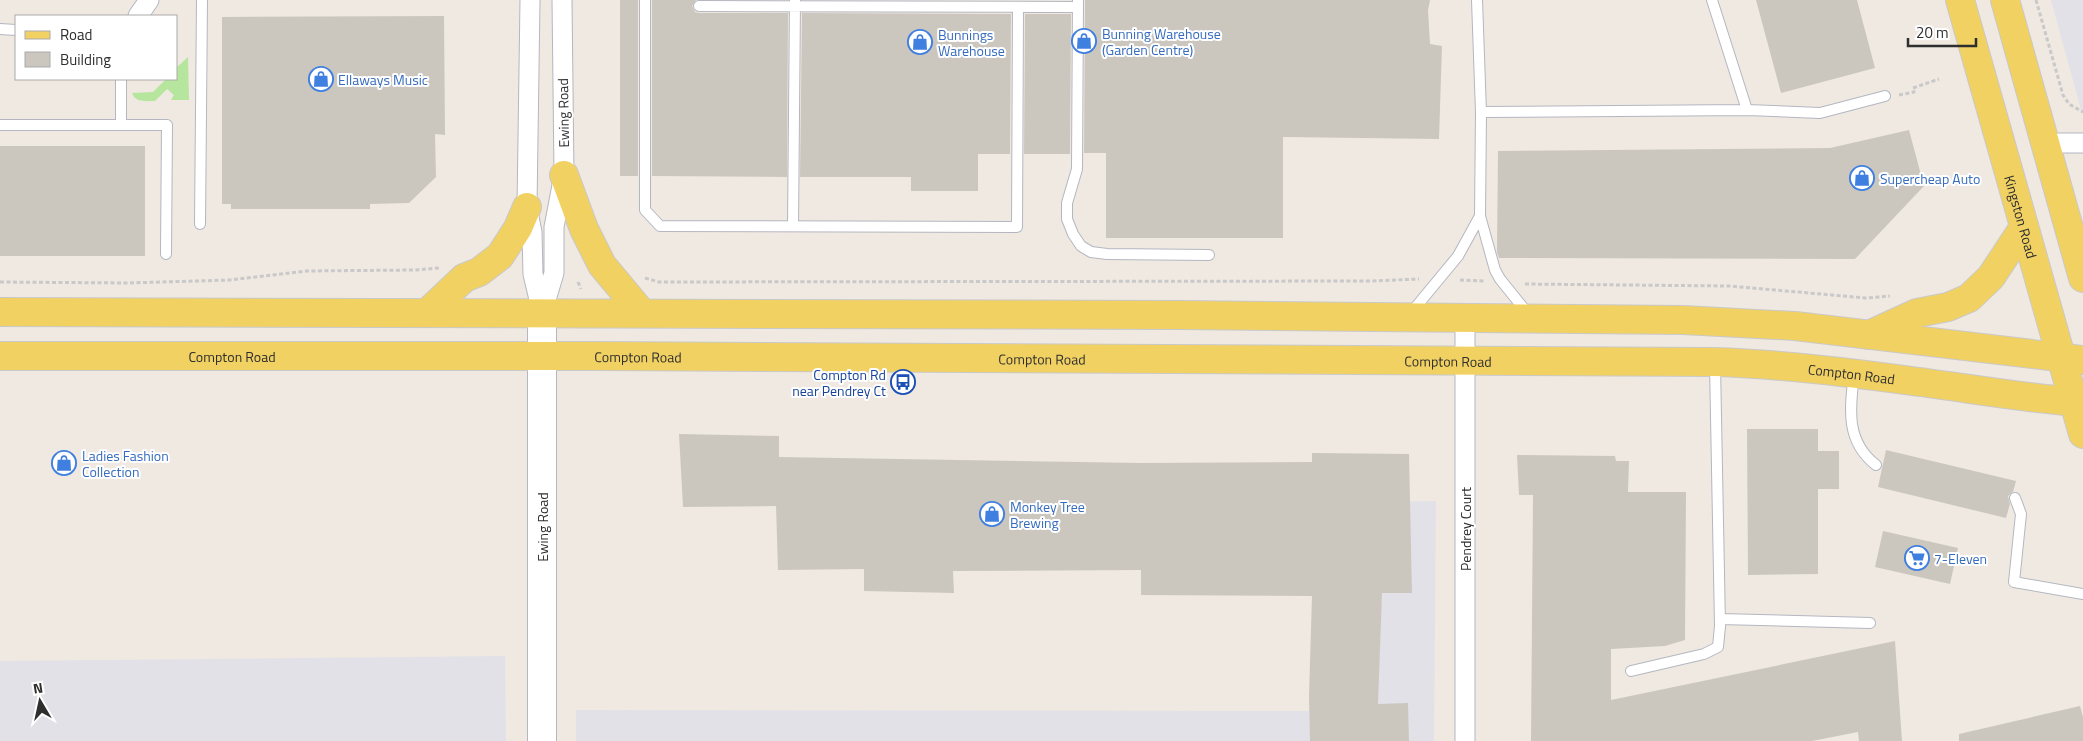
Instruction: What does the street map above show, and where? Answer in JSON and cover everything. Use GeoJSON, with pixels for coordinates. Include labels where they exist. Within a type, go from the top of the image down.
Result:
{"type":"FeatureCollection","features":[{"type":"Feature","properties":{"kind":"main road","name":"Kingston Road"},"geometry":{"type":"LineString","coordinates":[[1960,0],[2024,227],[2073,359],[2083,434]]}},
{"type":"Feature","properties":{"kind":"main road"},"geometry":{"type":"LineString","coordinates":[[2005,0],[2083,277]]}},
{"type":"Feature","properties":{"kind":"main road"},"geometry":{"type":"LineString","coordinates":[[564,175],[584,229],[602,265],[642,313]]}},
{"type":"Feature","properties":{"kind":"main road"},"geometry":{"type":"LineString","coordinates":[[428,313],[464,278],[479,272],[500,256],[518,228],[527,207]]}},
{"type":"Feature","properties":{"kind":"main road"},"geometry":{"type":"LineString","coordinates":[[1869,335],[1917,313],[1948,307],[1968,298],[1991,277],[2024,227]]}},
{"type":"Feature","properties":{"kind":"main road"},"geometry":{"type":"LineString","coordinates":[[0,312],[1465,317],[1737,322],[1795,326],[2073,359]]}},
{"type":"Feature","properties":{"kind":"main road","name":"Ewing Road"},"geometry":{"type":"LineString","coordinates":[[542,313],[542,741]]}},
{"type":"Feature","properties":{"kind":"main road","name":"Compton Road"},"geometry":{"type":"LineString","coordinates":[[0,356],[543,356],[1714,362],[1760,364],[1854,374],[2078,402]]}},
{"type":"Feature","properties":{"kind":"street"},"geometry":{"type":"LineString","coordinates":[[139,15],[149,0]]}},
{"type":"Feature","properties":{"kind":"street","name":"Ewing Road"},"geometry":{"type":"LineString","coordinates":[[530,0],[527,207],[532,232],[533,274],[542,313]]}},
{"type":"Feature","properties":{"kind":"street","name":"Ewing Road"},"geometry":{"type":"LineString","coordinates":[[542,313],[554,273],[554,227],[564,175],[562,0]]}},
{"type":"Feature","properties":{"kind":"street"},"geometry":{"type":"LineString","coordinates":[[2045,143],[2083,143]]}},
{"type":"Feature","properties":{"kind":"street","name":"Pendrey Court"},"geometry":{"type":"LineString","coordinates":[[1465,317],[1465,741]]}},
{"type":"Feature","properties":{"kind":"lane"},"geometry":{"type":"LineString","coordinates":[[200,224],[202,0]]}},
{"type":"Feature","properties":{"kind":"lane"},"geometry":{"type":"LineString","coordinates":[[644,0],[644,210],[660,226],[1017,227],[1018,7]]}},
{"type":"Feature","properties":{"kind":"lane"},"geometry":{"type":"LineString","coordinates":[[1477,0],[1481,112],[1480,216],[1495,270],[1531,318]]}},
{"type":"Feature","properties":{"kind":"lane"},"geometry":{"type":"LineString","coordinates":[[1712,0],[1747,110]]}},
{"type":"Feature","properties":{"kind":"lane"},"geometry":{"type":"LineString","coordinates":[[793,226],[795,3]]}},
{"type":"Feature","properties":{"kind":"lane"},"geometry":{"type":"LineString","coordinates":[[699,6],[795,3],[1018,7],[1078,4],[1078,169],[1067,203],[1067,219],[1072,234],[1081,246],[1091,252],[1107,254],[1209,255]]}},
{"type":"Feature","properties":{"kind":"lane"},"geometry":{"type":"LineString","coordinates":[[0,29],[15,30]]}},
{"type":"Feature","properties":{"kind":"lane"},"geometry":{"type":"LineString","coordinates":[[120,125],[121,80]]}},
{"type":"Feature","properties":{"kind":"lane"},"geometry":{"type":"LineString","coordinates":[[1481,112],[1747,110],[1820,113],[1885,96]]}},
{"type":"Feature","properties":{"kind":"lane"},"geometry":{"type":"LineString","coordinates":[[0,125],[167,125],[166,254]]}},
{"type":"Feature","properties":{"kind":"lane"},"geometry":{"type":"LineString","coordinates":[[1408,317],[1458,256],[1480,216]]}},
{"type":"Feature","properties":{"kind":"lane"},"geometry":{"type":"LineString","coordinates":[[1631,671],[1704,654],[1718,647],[1720,619],[1714,362]]}},
{"type":"Feature","properties":{"kind":"lane"},"geometry":{"type":"LineString","coordinates":[[1854,374],[1850,410],[1852,430],[1865,454],[1876,465]]}},
{"type":"Feature","properties":{"kind":"lane"},"geometry":{"type":"LineString","coordinates":[[2015,498],[2021,514],[2014,582],[2083,594]]}},
{"type":"Feature","properties":{"kind":"lane"},"geometry":{"type":"LineString","coordinates":[[1720,619],[1870,623]]}},
{"type":"Feature","properties":{"kind":"path"},"geometry":{"type":"LineString","coordinates":[[2036,0],[2064,95],[2069,104],[2083,112]]}},
{"type":"Feature","properties":{"kind":"path"},"geometry":{"type":"LineString","coordinates":[[1885,96],[1908,94],[1914,92],[1913,88],[1939,79]]}},
{"type":"Feature","properties":{"kind":"path"},"geometry":{"type":"LineString","coordinates":[[0,282],[211,281],[306,271],[415,270],[442,267]]}},
{"type":"Feature","properties":{"kind":"path"},"geometry":{"type":"LineString","coordinates":[[640,276],[659,282],[1362,281],[1425,278]]}},
{"type":"Feature","properties":{"kind":"path"},"geometry":{"type":"LineString","coordinates":[[1454,279],[1491,282]]}},
{"type":"Feature","properties":{"kind":"path"},"geometry":{"type":"LineString","coordinates":[[578,282],[582,289]]}},
{"type":"Feature","properties":{"kind":"path"},"geometry":{"type":"LineString","coordinates":[[1524,284],[1704,285],[1866,298],[1897,296]]}},
{"type":"Feature","properties":{"kind":"shaded area"},"geometry":{"type":"Polygon","coordinates":[[[2051,0],[2083,0],[2083,117],[2051,0]]]}},
{"type":"Feature","properties":{"kind":"shaded area"},"geometry":{"type":"Polygon","coordinates":[[[1436,501],[1434,741],[576,741],[576,710],[1320,711],[1320,503],[1436,501]]]}},
{"type":"Feature","properties":{"kind":"shaded area"},"geometry":{"type":"Polygon","coordinates":[[[505,656],[506,741],[0,741],[0,661],[505,656]]]}},
{"type":"Feature","properties":{"kind":"green space"},"geometry":{"type":"Polygon","coordinates":[[[188,57],[189,100],[171,100],[174,95],[167,89],[155,101],[141,101],[132,93],[153,92],[165,80],[178,80],[178,66],[188,57]]]}},
{"type":"Feature","properties":{"kind":"building"},"geometry":{"type":"Polygon","coordinates":[[[620,0],[638,0],[638,176],[620,176],[620,0]]]}},
{"type":"Feature","properties":{"kind":"building"},"geometry":{"type":"Polygon","coordinates":[[[652,0],[696,0],[692,6],[695,12],[699,13],[788,13],[787,177],[652,176],[652,0]]]}},
{"type":"Feature","properties":{"kind":"building"},"geometry":{"type":"Polygon","coordinates":[[[1085,0],[1430,0],[1428,10],[1430,44],[1442,46],[1439,139],[1283,137],[1283,238],[1106,238],[1106,153],[1084,153],[1085,0]]]}},
{"type":"Feature","properties":{"kind":"building"},"geometry":{"type":"Polygon","coordinates":[[[1756,0],[1857,0],[1875,68],[1781,93],[1756,0]]]}},
{"type":"Feature","properties":{"kind":"building"},"geometry":{"type":"Polygon","coordinates":[[[802,13],[1011,14],[1010,154],[978,154],[978,191],[911,191],[911,177],[800,177],[802,13]]]}},
{"type":"Feature","properties":{"kind":"building"},"geometry":{"type":"Polygon","coordinates":[[[1025,14],[1071,14],[1070,154],[1024,154],[1025,14]]]}},
{"type":"Feature","properties":{"kind":"building"},"geometry":{"type":"Polygon","coordinates":[[[444,16],[445,135],[435,134],[436,177],[409,203],[370,204],[370,209],[231,209],[231,204],[222,204],[222,17],[444,16]]]}},
{"type":"Feature","properties":{"kind":"building"},"geometry":{"type":"Polygon","coordinates":[[[1909,130],[1924,186],[1855,259],[1499,258],[1497,252],[1498,151],[1830,148],[1909,130]]]}},
{"type":"Feature","properties":{"kind":"building"},"geometry":{"type":"Polygon","coordinates":[[[0,146],[145,146],[145,256],[0,256],[0,146]]]}},
{"type":"Feature","properties":{"kind":"building"},"geometry":{"type":"Polygon","coordinates":[[[1747,429],[1818,429],[1818,451],[1839,451],[1839,489],[1818,489],[1818,574],[1748,575],[1747,429]]]}},
{"type":"Feature","properties":{"kind":"building"},"geometry":{"type":"Polygon","coordinates":[[[679,434],[779,436],[779,457],[1141,463],[1312,462],[1312,453],[1409,454],[1412,593],[1382,593],[1378,704],[1408,703],[1409,741],[1310,741],[1309,696],[1312,596],[1141,595],[1141,570],[953,571],[954,593],[864,591],[864,569],[778,570],[776,506],[683,507],[679,434]]]}},
{"type":"Feature","properties":{"kind":"building"},"geometry":{"type":"Polygon","coordinates":[[[1886,450],[2016,481],[2013,492],[2008,496],[2010,504],[2006,518],[1878,487],[1886,450]]]}},
{"type":"Feature","properties":{"kind":"building"},"geometry":{"type":"Polygon","coordinates":[[[1517,455],[1615,456],[1616,461],[1629,461],[1628,492],[1686,492],[1685,640],[1665,646],[1611,649],[1611,700],[1895,641],[1902,741],[1859,741],[1858,732],[1812,741],[1531,741],[1533,495],[1519,495],[1517,455]]]}},
{"type":"Feature","properties":{"kind":"building","name":"7-Eleven"},"geometry":{"type":"Polygon","coordinates":[[[1883,531],[1958,548],[1950,584],[1875,567],[1883,531]]]}},
{"type":"Feature","properties":{"kind":"building"},"geometry":{"type":"Polygon","coordinates":[[[2080,706],[2083,717],[2083,741],[1959,741],[1959,734],[2080,706]]]}},
{"type":"Feature","properties":{"kind":"place","name":"Bunning Warehouse (Garden Centre)"},"geometry":{"type":"Point","coordinates":[1084,41]}},
{"type":"Feature","properties":{"kind":"place","name":"Bunnings Warehouse"},"geometry":{"type":"Point","coordinates":[920,42]}},
{"type":"Feature","properties":{"kind":"place","name":"Ellaways Music"},"geometry":{"type":"Point","coordinates":[321,79]}},
{"type":"Feature","properties":{"kind":"place","name":"Supercheap Auto"},"geometry":{"type":"Point","coordinates":[1862,178]}},
{"type":"Feature","properties":{"kind":"place","name":"Compton Rd near Pendrey Ct"},"geometry":{"type":"Point","coordinates":[903,382]}},
{"type":"Feature","properties":{"kind":"place","name":"Ladies Fashion Collection"},"geometry":{"type":"Point","coordinates":[64,463]}},
{"type":"Feature","properties":{"kind":"place","name":"Monkey Tree Brewing"},"geometry":{"type":"Point","coordinates":[992,514]}},
{"type":"Feature","properties":{"kind":"place","name":"7-Eleven"},"geometry":{"type":"Point","coordinates":[1917,558]}}]}
